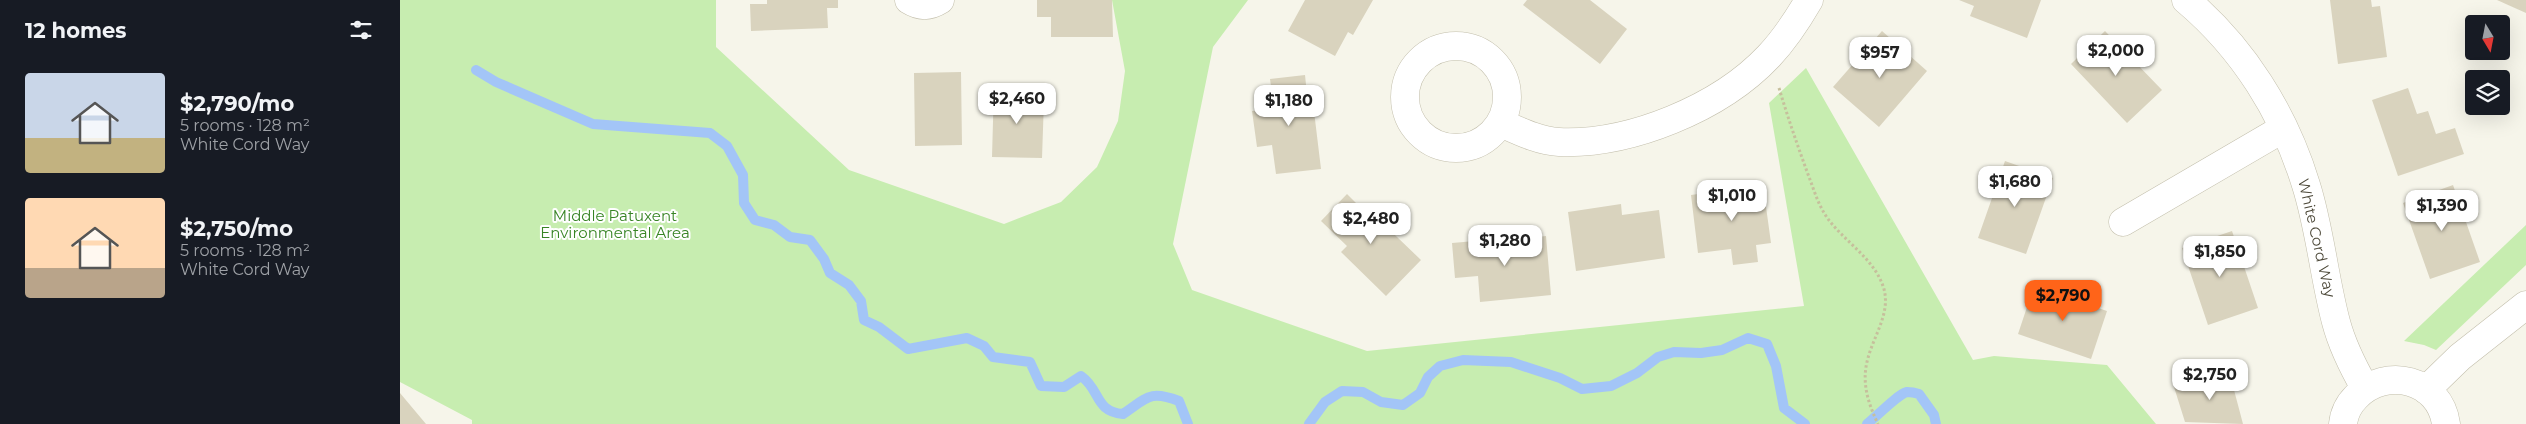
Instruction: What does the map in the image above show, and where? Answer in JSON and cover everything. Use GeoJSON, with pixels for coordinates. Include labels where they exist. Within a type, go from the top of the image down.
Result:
{"type":"FeatureCollection","features":[{"type":"Feature","properties":{"kind":"street"},"geometry":{"type":"LineString","coordinates":[[909,0],[918,6],[932,5],[940,0]]}},
{"type":"Feature","properties":{"kind":"street"},"geometry":{"type":"LineString","coordinates":[[1501,124],[1526,134],[1558,142],[1600,139],[1638,131],[1692,111],[1729,89],[1769,56],[1809,0]]}},
{"type":"Feature","properties":{"kind":"street","name":"White Cord Way"},"geometry":{"type":"LineString","coordinates":[[2203,5],[2270,99],[2284,128],[2307,186],[2336,324],[2350,360],[2365,388]]}},
{"type":"Feature","properties":{"kind":"street"},"geometry":{"type":"LineString","coordinates":[[2123,222],[2284,128]]}},
{"type":"Feature","properties":{"kind":"street"},"geometry":{"type":"LineString","coordinates":[[2426,390],[2460,357],[2526,306]]}},
{"type":"Feature","properties":{"kind":"street"},"geometry":{"type":"LineString","coordinates":[[2343,424],[2350,404],[2365,388],[2383,380],[2396,378],[2415,383],[2434,395],[2445,414],[2446,424]]}},
{"type":"Feature","properties":{"kind":"path"},"geometry":{"type":"LineString","coordinates":[[1769,56],[1787,118],[1825,215],[1860,252],[1883,286],[1885,300],[1884,318],[1867,360],[1865,380],[1867,401],[1878,424]]}},
{"type":"Feature","properties":{"kind":"green space","name":"Middle Patuxent Environmental Area"},"geometry":{"type":"Polygon","coordinates":[[[400,0],[716,0],[716,47],[849,170],[1004,224],[1061,202],[1097,167],[1118,121],[1125,71],[1112,0],[1248,0],[1213,47],[1173,244],[1192,290],[1367,351],[1804,306],[1769,103],[1806,68],[1973,360],[1994,356],[2107,365],[2156,424],[472,424],[472,420],[400,382],[400,0]]]}},
{"type":"Feature","properties":{"kind":"green space"},"geometry":{"type":"Polygon","coordinates":[[[2526,225],[2526,265],[2436,350],[2424,345],[2404,341],[2526,225]]]}},
{"type":"Feature","properties":{"kind":"building"},"geometry":{"type":"Polygon","coordinates":[[[767,0],[838,0],[838,8],[827,8],[828,28],[751,31],[750,4],[767,4],[767,0]]]}},
{"type":"Feature","properties":{"kind":"building"},"geometry":{"type":"Polygon","coordinates":[[[1037,0],[1112,0],[1113,37],[1051,37],[1051,17],[1037,17],[1037,0]]]}},
{"type":"Feature","properties":{"kind":"building"},"geometry":{"type":"Polygon","coordinates":[[[1305,0],[1373,0],[1353,35],[1348,32],[1335,56],[1288,31],[1305,0]]]}},
{"type":"Feature","properties":{"kind":"building"},"geometry":{"type":"Polygon","coordinates":[[[1527,0],[1590,0],[1627,29],[1600,64],[1523,5],[1527,0]]]}},
{"type":"Feature","properties":{"kind":"building"},"geometry":{"type":"Polygon","coordinates":[[[1959,0],[2041,0],[2027,38],[1970,16],[1974,6],[1959,0]]]}},
{"type":"Feature","properties":{"kind":"building"},"geometry":{"type":"Polygon","coordinates":[[[2330,0],[2371,0],[2372,7],[2380,6],[2387,57],[2338,64],[2330,0]]]}},
{"type":"Feature","properties":{"kind":"building"},"geometry":{"type":"Polygon","coordinates":[[[2497,0],[2526,0],[2526,13],[2497,0]]]}},
{"type":"Feature","properties":{"kind":"building"},"geometry":{"type":"Polygon","coordinates":[[[1882,31],[1927,71],[1879,127],[1833,87],[1882,31]]]}},
{"type":"Feature","properties":{"kind":"building"},"geometry":{"type":"Polygon","coordinates":[[[2105,31],[2162,90],[2127,123],[2071,64],[2105,31]]]}},
{"type":"Feature","properties":{"kind":"building"},"geometry":{"type":"Polygon","coordinates":[[[961,72],[962,145],[915,146],[914,73],[961,72]]]}},
{"type":"Feature","properties":{"kind":"building"},"geometry":{"type":"Polygon","coordinates":[[[1305,75],[1308,104],[1313,103],[1321,169],[1276,174],[1272,145],[1257,147],[1252,111],[1274,108],[1270,79],[1305,75]]]}},
{"type":"Feature","properties":{"kind":"building"},"geometry":{"type":"Polygon","coordinates":[[[994,86],[1023,87],[1022,100],[1044,100],[1042,158],[992,157],[994,86]]]}},
{"type":"Feature","properties":{"kind":"building"},"geometry":{"type":"Polygon","coordinates":[[[2408,88],[2417,114],[2428,111],[2436,134],[2455,128],[2464,154],[2398,176],[2372,100],[2408,88]]]}},
{"type":"Feature","properties":{"kind":"building"},"geometry":{"type":"Polygon","coordinates":[[[2005,161],[2053,178],[2026,254],[1978,238],[2005,161]]]}},
{"type":"Feature","properties":{"kind":"building"},"geometry":{"type":"Polygon","coordinates":[[[1763,185],[1771,243],[1756,245],[1758,262],[1733,265],[1731,249],[1698,253],[1691,195],[1763,185]]]}},
{"type":"Feature","properties":{"kind":"building"},"geometry":{"type":"Polygon","coordinates":[[[2453,185],[2480,262],[2430,279],[2403,203],[2453,185]]]}},
{"type":"Feature","properties":{"kind":"building"},"geometry":{"type":"Polygon","coordinates":[[[1347,194],[1369,216],[1372,213],[1421,260],[1386,296],[1341,252],[1347,246],[1321,221],[1347,194]]]}},
{"type":"Feature","properties":{"kind":"building"},"geometry":{"type":"Polygon","coordinates":[[[1621,204],[1622,215],[1659,210],[1665,258],[1576,271],[1568,212],[1621,204]]]}},
{"type":"Feature","properties":{"kind":"building"},"geometry":{"type":"Polygon","coordinates":[[[2232,231],[2258,308],[2208,325],[2182,248],[2232,231]]]}},
{"type":"Feature","properties":{"kind":"building"},"geometry":{"type":"Polygon","coordinates":[[[1510,235],[1510,240],[1546,236],[1551,295],[1480,302],[1478,276],[1455,278],[1452,243],[1475,241],[1474,238],[1510,235]]]}},
{"type":"Feature","properties":{"kind":"building"},"geometry":{"type":"Polygon","coordinates":[[[2034,286],[2107,311],[2091,359],[2018,334],[2034,286]]]}},
{"type":"Feature","properties":{"kind":"building"},"geometry":{"type":"Polygon","coordinates":[[[2229,371],[2243,424],[2185,422],[2174,387],[2229,371]]]}},
{"type":"Feature","properties":{"kind":"building"},"geometry":{"type":"Polygon","coordinates":[[[400,393],[426,424],[400,424],[400,393]]]}},
{"type":"Feature","properties":{"kind":"waterway"},"geometry":{"type":"LineString","coordinates":[[476,70],[496,82],[593,124],[710,133],[727,146],[743,175],[744,203],[755,220],[774,225],[790,237],[810,240],[824,259],[830,273],[849,285],[861,301],[864,320],[879,327],[908,349],[967,338],[984,346],[993,357],[1030,362],[1041,386],[1064,387],[1081,376],[1092,387],[1102,404],[1114,412],[1123,414],[1144,400],[1155,396],[1179,401],[1188,424]]}},
{"type":"Feature","properties":{"kind":"waterway"},"geometry":{"type":"LineString","coordinates":[[1309,424],[1325,402],[1342,391],[1363,392],[1381,402],[1403,405],[1420,393],[1428,377],[1440,366],[1463,360],[1511,362],[1560,378],[1582,389],[1611,386],[1637,373],[1658,357],[1674,352],[1701,353],[1722,350],[1748,338],[1767,344],[1776,366],[1784,408],[1805,424]]}},
{"type":"Feature","properties":{"kind":"waterway"},"geometry":{"type":"LineString","coordinates":[[1867,424],[1893,401],[1907,392],[1919,394],[1934,415],[1936,424]]}}]}
